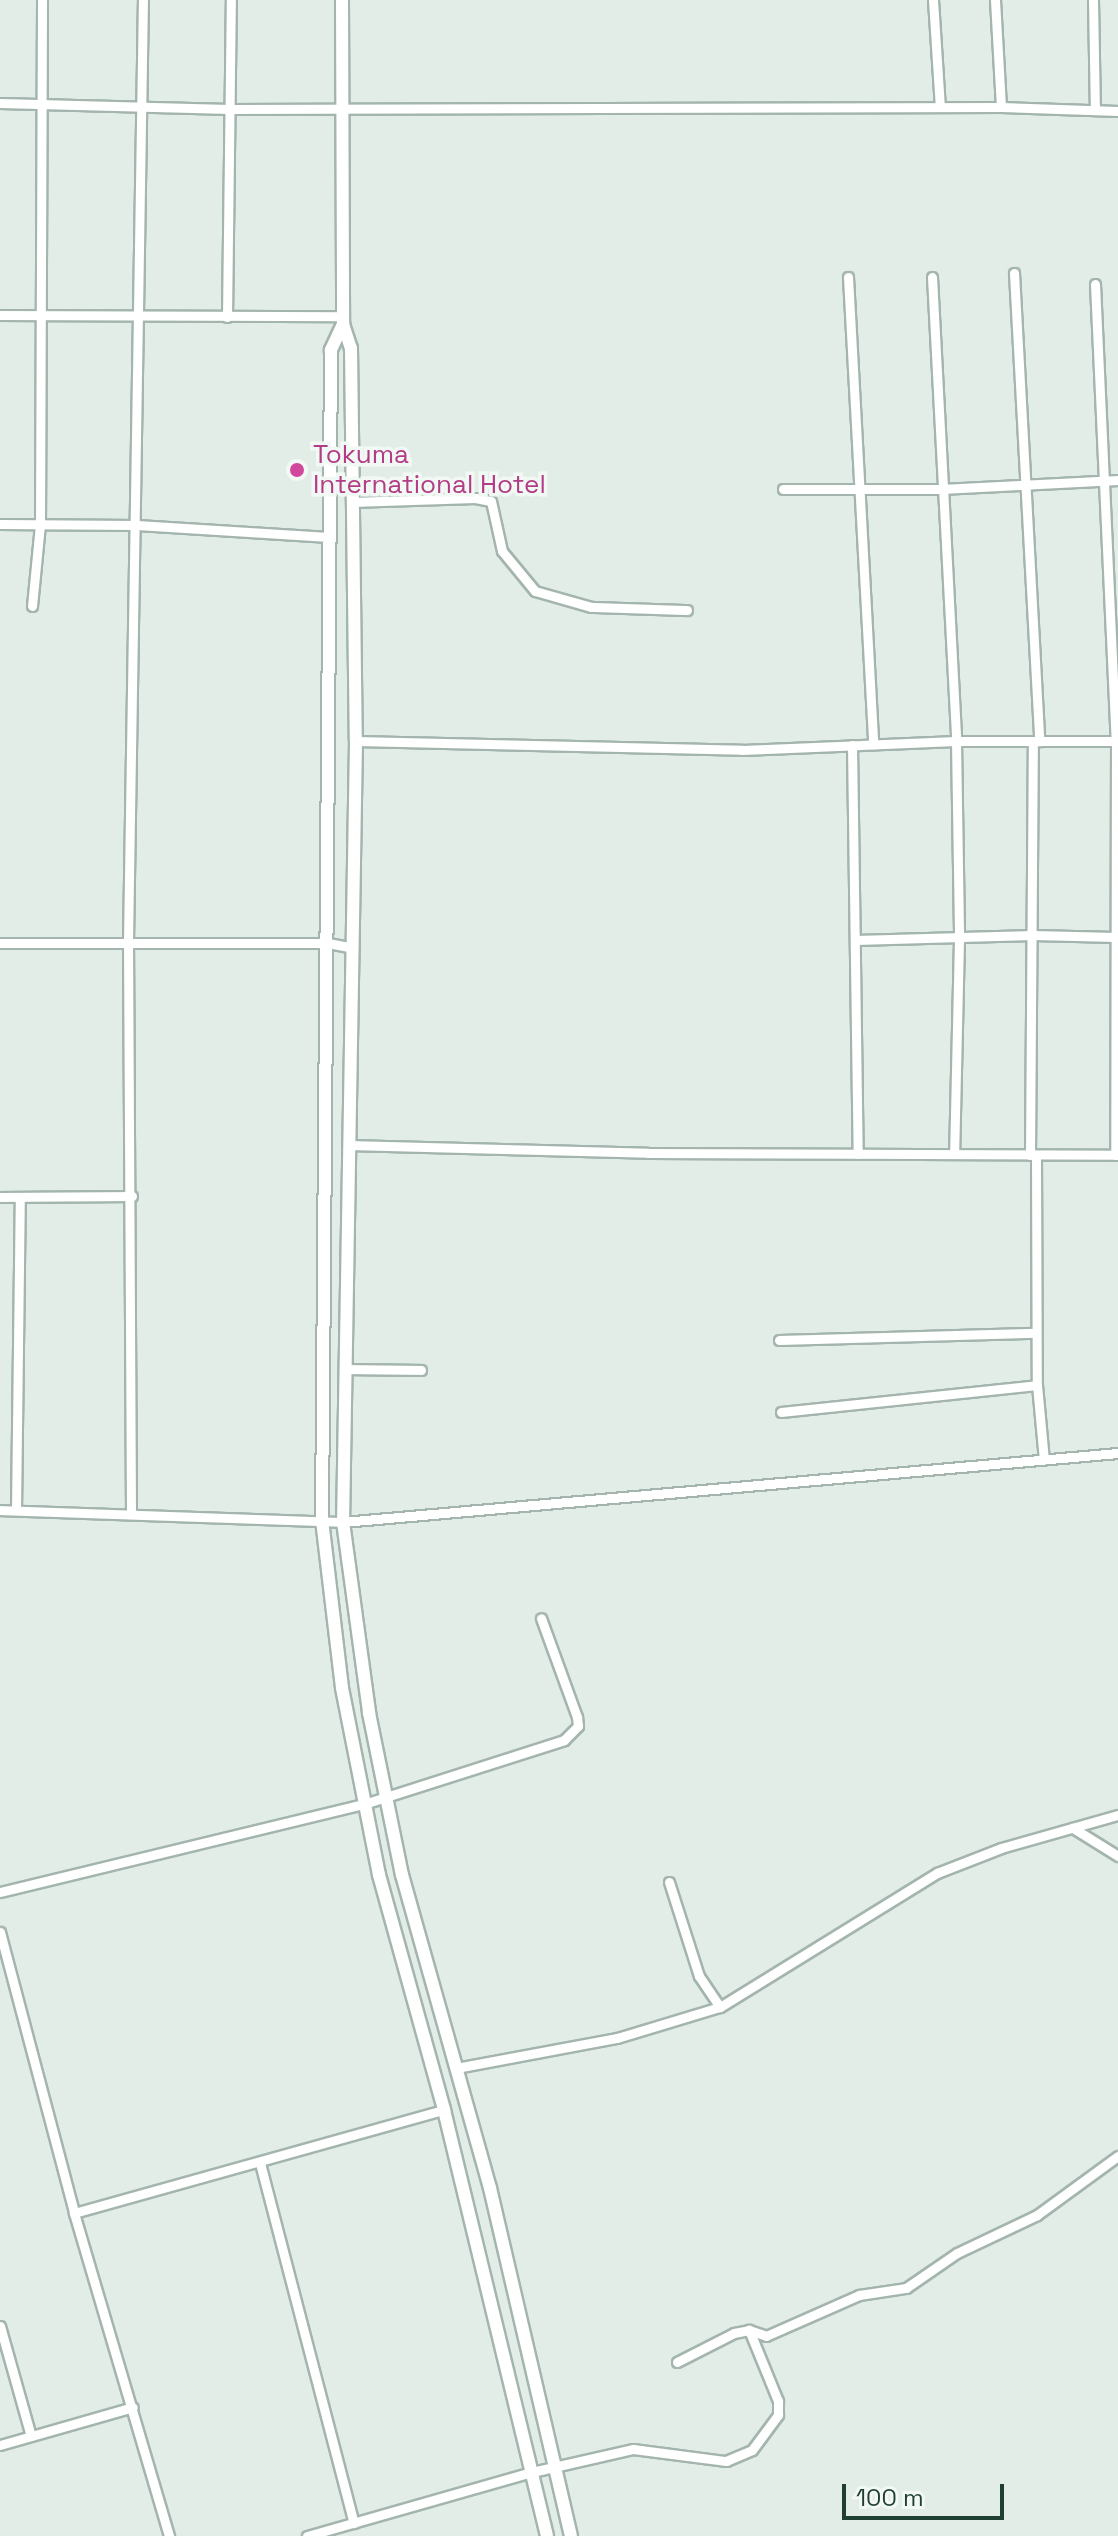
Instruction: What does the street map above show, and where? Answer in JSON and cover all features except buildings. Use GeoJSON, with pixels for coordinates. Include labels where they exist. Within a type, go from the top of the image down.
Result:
{"type":"FeatureCollection","features":[{"type":"Feature","properties":{"kind":"main road"},"geometry":{"type":"LineString","coordinates":[[342,0],[343,320],[351,348],[356,741],[343,1522],[369,1713],[402,1875],[490,2188],[571,2536]]}},
{"type":"Feature","properties":{"kind":"main road"},"geometry":{"type":"LineString","coordinates":[[343,320],[331,350],[322,1520],[342,1688],[379,1875],[444,2110],[547,2536]]}},
{"type":"Feature","properties":{"kind":"street"},"geometry":{"type":"LineString","coordinates":[[32,606],[40,525],[42,0]]}},
{"type":"Feature","properties":{"kind":"street"},"geometry":{"type":"LineString","coordinates":[[131,1512],[132,1196],[128,941],[143,0]]}},
{"type":"Feature","properties":{"kind":"street"},"geometry":{"type":"LineString","coordinates":[[227,317],[231,0]]}},
{"type":"Feature","properties":{"kind":"street"},"geometry":{"type":"LineString","coordinates":[[933,0],[940,107]]}},
{"type":"Feature","properties":{"kind":"street"},"geometry":{"type":"LineString","coordinates":[[995,0],[1001,107]]}},
{"type":"Feature","properties":{"kind":"street"},"geometry":{"type":"LineString","coordinates":[[1093,0],[1095,110]]}},
{"type":"Feature","properties":{"kind":"street"},"geometry":{"type":"LineString","coordinates":[[0,103],[230,109],[1001,107],[1118,111]]}},
{"type":"Feature","properties":{"kind":"street"},"geometry":{"type":"LineString","coordinates":[[1014,273],[1036,741],[1033,1155],[1037,1385],[1044,1460]]}},
{"type":"Feature","properties":{"kind":"street"},"geometry":{"type":"LineString","coordinates":[[848,277],[873,744]]}},
{"type":"Feature","properties":{"kind":"street"},"geometry":{"type":"LineString","coordinates":[[932,277],[956,741],[959,939],[954,1154]]}},
{"type":"Feature","properties":{"kind":"street"},"geometry":{"type":"LineString","coordinates":[[348,1145],[1116,1155],[1117,741],[1095,284]]}},
{"type":"Feature","properties":{"kind":"street"},"geometry":{"type":"LineString","coordinates":[[0,315],[343,320]]}},
{"type":"Feature","properties":{"kind":"street"},"geometry":{"type":"LineString","coordinates":[[783,489],[941,489],[1118,480]]}},
{"type":"Feature","properties":{"kind":"street"},"geometry":{"type":"LineString","coordinates":[[351,502],[475,498],[491,501],[502,551],[535,591],[591,607],[687,610]]}},
{"type":"Feature","properties":{"kind":"street"},"geometry":{"type":"LineString","coordinates":[[0,524],[137,525],[329,537]]}},
{"type":"Feature","properties":{"kind":"street"},"geometry":{"type":"LineString","coordinates":[[356,741],[742,750],[956,741],[1117,741]]}},
{"type":"Feature","properties":{"kind":"street"},"geometry":{"type":"LineString","coordinates":[[852,745],[858,1154]]}},
{"type":"Feature","properties":{"kind":"street"},"geometry":{"type":"LineString","coordinates":[[855,940],[1033,935],[1116,937]]}},
{"type":"Feature","properties":{"kind":"street"},"geometry":{"type":"LineString","coordinates":[[0,943],[328,943],[353,948]]}},
{"type":"Feature","properties":{"kind":"street"},"geometry":{"type":"LineString","coordinates":[[0,1197],[132,1196]]}},
{"type":"Feature","properties":{"kind":"street"},"geometry":{"type":"LineString","coordinates":[[16,1510],[20,1197]]}},
{"type":"Feature","properties":{"kind":"street"},"geometry":{"type":"LineString","coordinates":[[779,1340],[1036,1333]]}},
{"type":"Feature","properties":{"kind":"street"},"geometry":{"type":"LineString","coordinates":[[345,1369],[421,1370]]}},
{"type":"Feature","properties":{"kind":"street"},"geometry":{"type":"LineString","coordinates":[[781,1412],[1037,1385]]}},
{"type":"Feature","properties":{"kind":"street"},"geometry":{"type":"LineString","coordinates":[[0,1510],[131,1512],[343,1522],[1118,1453]]}},
{"type":"Feature","properties":{"kind":"street"},"geometry":{"type":"LineString","coordinates":[[0,1892],[364,1804],[572,1735],[578,1726],[577,1717],[541,1618]]}},
{"type":"Feature","properties":{"kind":"street"},"geometry":{"type":"LineString","coordinates":[[456,2068],[617,2038],[720,2007],[937,1873],[1001,1848],[1118,1815]]}},
{"type":"Feature","properties":{"kind":"street"},"geometry":{"type":"LineString","coordinates":[[1073,1828],[1118,1856]]}},
{"type":"Feature","properties":{"kind":"street"},"geometry":{"type":"LineString","coordinates":[[669,1882],[699,1976],[720,2007]]}},
{"type":"Feature","properties":{"kind":"street"},"geometry":{"type":"LineString","coordinates":[[0,1932],[74,2213],[169,2536]]}},
{"type":"Feature","properties":{"kind":"street"},"geometry":{"type":"LineString","coordinates":[[74,2213],[444,2110]]}},
{"type":"Feature","properties":{"kind":"street"},"geometry":{"type":"LineString","coordinates":[[677,2362],[749,2330],[766,2336],[859,2295],[906,2288],[957,2253],[1037,2215],[1118,2156]]}},
{"type":"Feature","properties":{"kind":"street"},"geometry":{"type":"LineString","coordinates":[[260,2163],[354,2523]]}},
{"type":"Feature","properties":{"kind":"street"},"geometry":{"type":"LineString","coordinates":[[307,2536],[532,2472],[633,2449],[726,2461],[752,2450],[778,2415],[778,2401],[749,2330]]}},
{"type":"Feature","properties":{"kind":"street"},"geometry":{"type":"LineString","coordinates":[[1,2332],[31,2436]]}},
{"type":"Feature","properties":{"kind":"street"},"geometry":{"type":"LineString","coordinates":[[0,2445],[133,2407]]}},
{"type":"Feature","properties":{"kind":"place","name":"Tokuma International Hotel"},"geometry":{"type":"Point","coordinates":[297,470]}}]}
